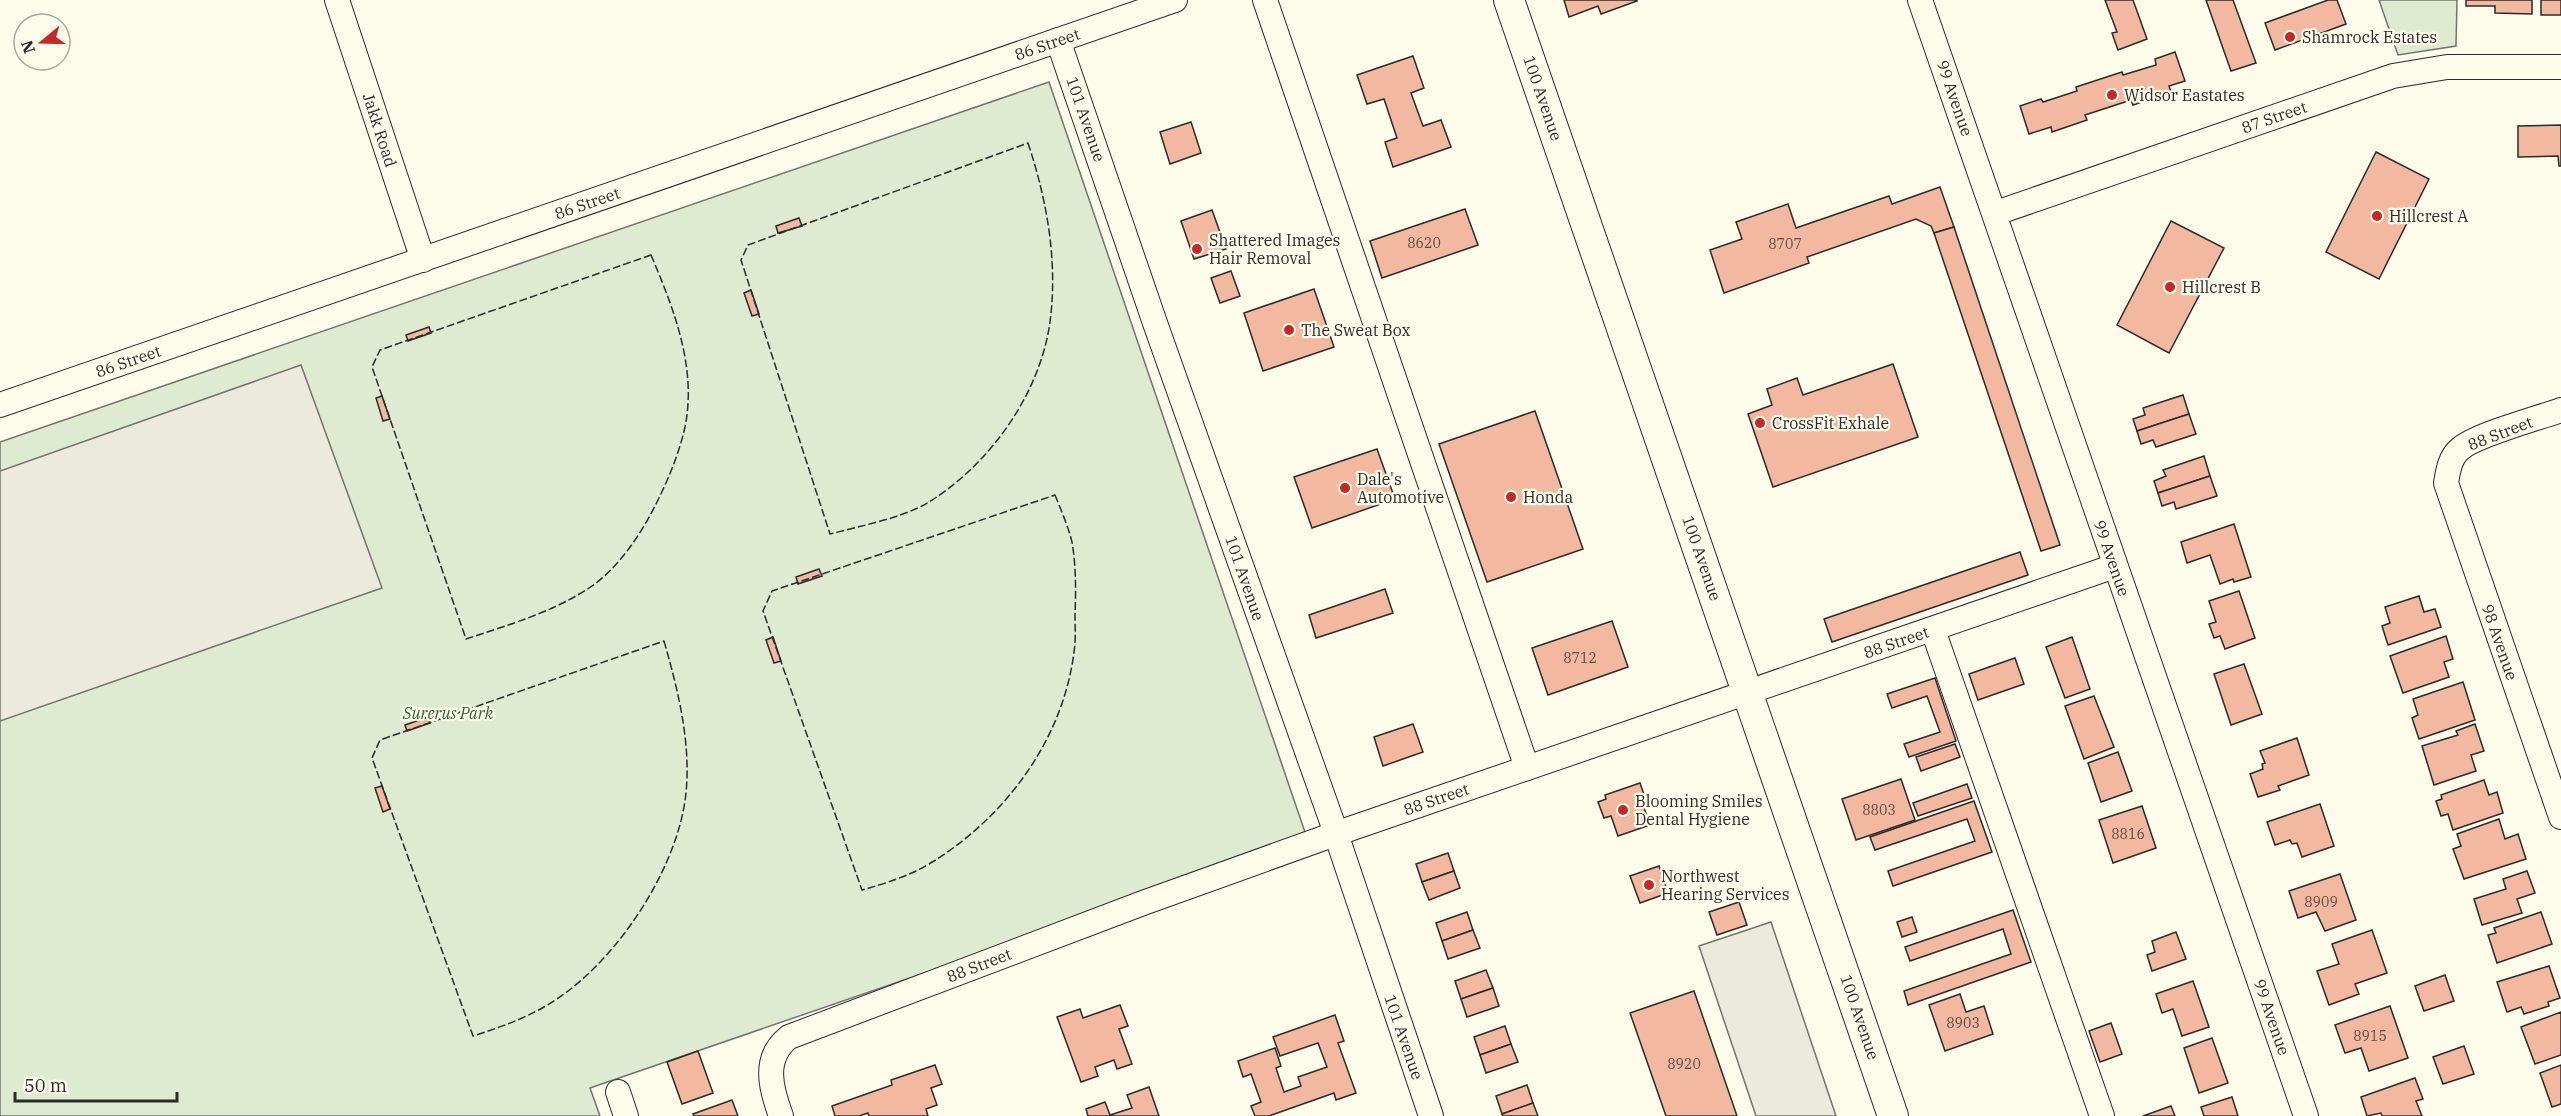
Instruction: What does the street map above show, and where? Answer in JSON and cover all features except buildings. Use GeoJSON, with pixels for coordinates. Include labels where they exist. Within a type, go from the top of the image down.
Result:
{"type":"FeatureCollection","features":[{"type":"Feature","properties":{"kind":"main road","name":"100 Avenue"},"geometry":{"type":"LineString","coordinates":[[1509,0],[1893,1116]]}},
{"type":"Feature","properties":{"kind":"street","name":"Jakk Road"},"geometry":{"type":"LineString","coordinates":[[337,0],[423,260]]}},
{"type":"Feature","properties":{"kind":"street","name":"86 Street"},"geometry":{"type":"LineString","coordinates":[[0,405],[1174,0]]}},
{"type":"Feature","properties":{"kind":"street"},"geometry":{"type":"LineString","coordinates":[[1264,0],[1527,768]]}},
{"type":"Feature","properties":{"kind":"street","name":"99 Avenue"},"geometry":{"type":"LineString","coordinates":[[1920,0],[2306,1116]]}},
{"type":"Feature","properties":{"kind":"street","name":"101 Avenue"},"geometry":{"type":"LineString","coordinates":[[1058,40],[1431,1116]]}},
{"type":"Feature","properties":{"kind":"street","name":"87 Street"},"geometry":{"type":"LineString","coordinates":[[1995,213],[2393,76],[2447,67],[2561,67]]}},
{"type":"Feature","properties":{"kind":"street","name":"88 Street"},"geometry":{"type":"LineString","coordinates":[[2448,466],[2459,449],[2474,441],[2561,410]]}},
{"type":"Feature","properties":{"kind":"street","name":"98 Avenue"},"geometry":{"type":"LineString","coordinates":[[2448,466],[2446,483],[2453,507],[2561,817]]}},
{"type":"Feature","properties":{"kind":"street","name":"88 Street"},"geometry":{"type":"LineString","coordinates":[[781,1116],[770,1081],[773,1060],[781,1043],[789,1037],[1143,903],[1335,834],[2115,566]]}},
{"type":"Feature","properties":{"kind":"street"},"geometry":{"type":"LineString","coordinates":[[1933,630],[2102,1116]]}},
{"type":"Feature","properties":{"kind":"street"},"geometry":{"type":"LineString","coordinates":[[618,1092],[626,1116]]}},
{"type":"Feature","properties":{"kind":"green space"},"geometry":{"type":"Polygon","coordinates":[[[2379,0],[2457,0],[2456,46],[2398,55],[2379,0]]]}},
{"type":"Feature","properties":{"kind":"green space","name":"Surerus Park"},"geometry":{"type":"Polygon","coordinates":[[[1049,82],[1308,841],[590,1088],[600,1116],[0,1116],[0,442],[1049,82]]]}},
{"type":"Feature","properties":{"kind":"shaded area"},"geometry":{"type":"Polygon","coordinates":[[[301,365],[382,588],[0,721],[0,471],[301,365]]]}},
{"type":"Feature","properties":{"kind":"shaded area"},"geometry":{"type":"Polygon","coordinates":[[[1771,922],[1836,1116],[1756,1116],[1699,946],[1771,922]]]}},
{"type":"Feature","properties":{"kind":"fence"},"geometry":{"type":"LineString","coordinates":[[1028,143],[1041,187],[1049,231],[1053,277],[1050,322],[1044,349],[1023,401],[1009,425],[972,468],[929,502],[894,517],[830,534],[741,260],[748,245],[1028,143]]}},
{"type":"Feature","properties":{"kind":"fence"},"geometry":{"type":"LineString","coordinates":[[651,255],[675,318],[686,361],[688,383],[685,427],[676,457],[660,495],[628,549],[592,586],[547,611],[466,639],[372,367],[380,350],[651,255]]}},
{"type":"Feature","properties":{"kind":"fence"},"geometry":{"type":"LineString","coordinates":[[1055,495],[1072,542],[1075,578],[1075,643],[1068,684],[1058,715],[1044,744],[1027,772],[1007,798],[961,842],[917,870],[862,890],[763,611],[772,591],[1055,495]]}},
{"type":"Feature","properties":{"kind":"fence"},"geometry":{"type":"LineString","coordinates":[[664,641],[682,716],[687,755],[686,793],[680,823],[670,854],[637,915],[594,969],[544,1007],[527,1016],[473,1036],[372,758],[380,740],[664,641]]}},
{"type":"Feature","properties":{"kind":"place","name":"Shamrock Estates"},"geometry":{"type":"Point","coordinates":[2290,37]}},
{"type":"Feature","properties":{"kind":"place","name":"Widsor Eastates"},"geometry":{"type":"Point","coordinates":[2112,95]}},
{"type":"Feature","properties":{"kind":"place","name":"Hillcrest A"},"geometry":{"type":"Point","coordinates":[2377,216]}},
{"type":"Feature","properties":{"kind":"place","name":"Shattered Images Hair Removal"},"geometry":{"type":"Point","coordinates":[1197,249]}},
{"type":"Feature","properties":{"kind":"place","name":"Hillcrest B"},"geometry":{"type":"Point","coordinates":[2170,287]}},
{"type":"Feature","properties":{"kind":"place","name":"The Sweat Box"},"geometry":{"type":"Point","coordinates":[1289,330]}},
{"type":"Feature","properties":{"kind":"place","name":"CrossFit Exhale"},"geometry":{"type":"Point","coordinates":[1760,423]}},
{"type":"Feature","properties":{"kind":"place","name":"Dale's Automotive"},"geometry":{"type":"Point","coordinates":[1345,488]}},
{"type":"Feature","properties":{"kind":"place","name":"Honda"},"geometry":{"type":"Point","coordinates":[1511,497]}},
{"type":"Feature","properties":{"kind":"place","name":"Blooming Smiles Dental Hygiene"},"geometry":{"type":"Point","coordinates":[1623,810]}},
{"type":"Feature","properties":{"kind":"place","name":"Northwest Hearing Services"},"geometry":{"type":"Point","coordinates":[1649,885]}}]}
